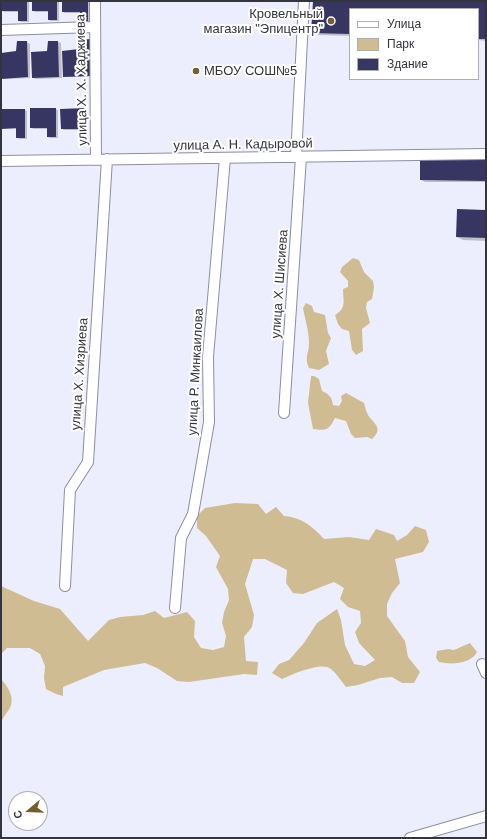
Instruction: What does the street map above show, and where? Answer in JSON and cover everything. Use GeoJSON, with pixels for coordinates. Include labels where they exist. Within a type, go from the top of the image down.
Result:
{"type":"FeatureCollection","features":[{"type":"Feature","properties":{"kind":"street","name":"улица Х. Х. Хаджиева"},"geometry":{"type":"LineString","coordinates":[[95,1],[96,160]]}},
{"type":"Feature","properties":{"kind":"street","name":"улица Х. Шисиева"},"geometry":{"type":"LineString","coordinates":[[284,413],[298,157],[304,1]]}},
{"type":"Feature","properties":{"kind":"street"},"geometry":{"type":"LineString","coordinates":[[1,30],[95,27]]}},
{"type":"Feature","properties":{"kind":"street","name":"улица А. Н. Кадыровой"},"geometry":{"type":"LineString","coordinates":[[1,161],[486,154]]}},
{"type":"Feature","properties":{"kind":"street","name":"улица Р. Минкаилова"},"geometry":{"type":"LineString","coordinates":[[175,608],[181,538],[193,514],[209,422],[208,357],[225,158]]}},
{"type":"Feature","properties":{"kind":"street","name":"улица Х. Хизриева"},"geometry":{"type":"LineString","coordinates":[[65,586],[70,490],[88,462],[107,160]]}},
{"type":"Feature","properties":{"kind":"street"},"geometry":{"type":"LineString","coordinates":[[410,838],[486,816]]}},
{"type":"Feature","properties":{"kind":"green space"},"geometry":{"type":"Polygon","coordinates":[[[353,258],[359,260],[364,272],[373,281],[374,287],[372,299],[367,302],[366,308],[370,323],[362,329],[363,351],[356,355],[352,350],[349,331],[342,329],[338,324],[335,315],[343,307],[343,289],[348,287],[348,281],[340,272],[342,267],[353,258]]]}},
{"type":"Feature","properties":{"kind":"green space"},"geometry":{"type":"Polygon","coordinates":[[[306,303],[312,306],[314,312],[325,315],[328,333],[331,338],[326,351],[329,364],[319,370],[309,368],[307,361],[309,339],[303,308],[306,303]]]}},
{"type":"Feature","properties":{"kind":"green space"},"geometry":{"type":"Polygon","coordinates":[[[311,376],[319,379],[322,391],[330,396],[333,405],[339,406],[342,401],[341,396],[346,393],[364,403],[368,415],[377,426],[378,429],[376,435],[372,439],[367,437],[355,438],[351,434],[346,421],[335,418],[327,429],[313,429],[308,403],[311,376]]]}},
{"type":"Feature","properties":{"kind":"green space"},"geometry":{"type":"Polygon","coordinates":[[[235,503],[258,504],[266,514],[276,507],[284,516],[296,518],[306,523],[324,539],[349,537],[369,540],[376,529],[394,535],[397,541],[407,535],[415,526],[426,530],[429,542],[423,552],[395,559],[400,583],[392,593],[387,604],[387,616],[405,641],[408,657],[420,672],[414,683],[402,683],[392,677],[380,678],[346,687],[331,669],[321,666],[307,669],[282,679],[272,673],[279,664],[289,660],[304,643],[317,623],[337,609],[341,620],[345,645],[354,664],[365,666],[375,660],[359,643],[355,632],[361,623],[360,611],[348,607],[340,599],[344,588],[334,582],[303,594],[293,593],[286,583],[287,570],[265,559],[253,559],[245,584],[254,615],[252,627],[244,637],[246,661],[258,662],[257,675],[244,674],[189,682],[177,681],[157,668],[145,663],[104,670],[63,687],[63,696],[46,689],[44,678],[45,666],[40,654],[30,648],[7,648],[1,654],[1,586],[34,601],[60,609],[88,641],[109,620],[120,617],[143,615],[155,611],[164,618],[187,612],[195,621],[194,637],[201,648],[213,650],[224,647],[226,636],[222,623],[224,612],[229,600],[228,589],[216,567],[220,556],[206,536],[197,528],[197,516],[205,508],[235,503]]]}},
{"type":"Feature","properties":{"kind":"green space"},"geometry":{"type":"Polygon","coordinates":[[[470,643],[477,652],[466,661],[460,663],[444,663],[439,662],[436,658],[437,651],[448,649],[454,650],[470,643]]]}},
{"type":"Feature","properties":{"kind":"green space"},"geometry":{"type":"Polygon","coordinates":[[[1,679],[8,689],[12,700],[10,708],[1,722],[1,679]]]}},
{"type":"Feature","properties":{"kind":"building"},"geometry":{"type":"Polygon","coordinates":[[[1,1],[27,1],[27,21],[18,21],[18,11],[1,11],[1,1]]]}},
{"type":"Feature","properties":{"kind":"building"},"geometry":{"type":"Polygon","coordinates":[[[32,1],[57,1],[57,20],[48,20],[48,11],[32,11],[32,1]]]}},
{"type":"Feature","properties":{"kind":"building"},"geometry":{"type":"Polygon","coordinates":[[[62,1],[88,1],[88,21],[80,21],[80,12],[62,12],[62,1]]]}},
{"type":"Feature","properties":{"kind":"building","name":"Кровельный магазин \"Эпицентр\""},"geometry":{"type":"Polygon","coordinates":[[[313,1],[486,1],[486,39],[479,39],[479,8],[349,8],[349,34],[311,33],[313,1]]]}},
{"type":"Feature","properties":{"kind":"building"},"geometry":{"type":"Polygon","coordinates":[[[90,39],[91,76],[63,77],[62,51],[79,49],[79,40],[90,39]]]}},
{"type":"Feature","properties":{"kind":"building"},"geometry":{"type":"Polygon","coordinates":[[[17,41],[27,41],[28,77],[1,79],[1,53],[16,51],[17,41]]]}},
{"type":"Feature","properties":{"kind":"building"},"geometry":{"type":"Polygon","coordinates":[[[48,41],[58,41],[59,77],[32,78],[31,52],[47,51],[48,41]]]}},
{"type":"Feature","properties":{"kind":"building"},"geometry":{"type":"Polygon","coordinates":[[[30,108],[56,108],[56,137],[47,137],[47,128],[30,128],[30,108]]]}},
{"type":"Feature","properties":{"kind":"building"},"geometry":{"type":"Polygon","coordinates":[[[86,108],[86,138],[79,138],[78,129],[61,129],[60,109],[86,108]]]}},
{"type":"Feature","properties":{"kind":"building"},"geometry":{"type":"Polygon","coordinates":[[[1,109],[25,109],[25,138],[16,138],[16,128],[1,129],[1,109]]]}},
{"type":"Feature","properties":{"kind":"building"},"geometry":{"type":"Polygon","coordinates":[[[486,158],[486,181],[420,180],[420,159],[486,158]]]}},
{"type":"Feature","properties":{"kind":"building"},"geometry":{"type":"Polygon","coordinates":[[[457,209],[486,210],[486,238],[456,237],[457,209]]]}},
{"type":"Feature","properties":{"kind":"place","name":"Кровельный магазин \"Эпицентр\""},"geometry":{"type":"Point","coordinates":[331,21]}},
{"type":"Feature","properties":{"kind":"place","name":"МБОУ СОШ№5"},"geometry":{"type":"Point","coordinates":[196,71]}}]}
